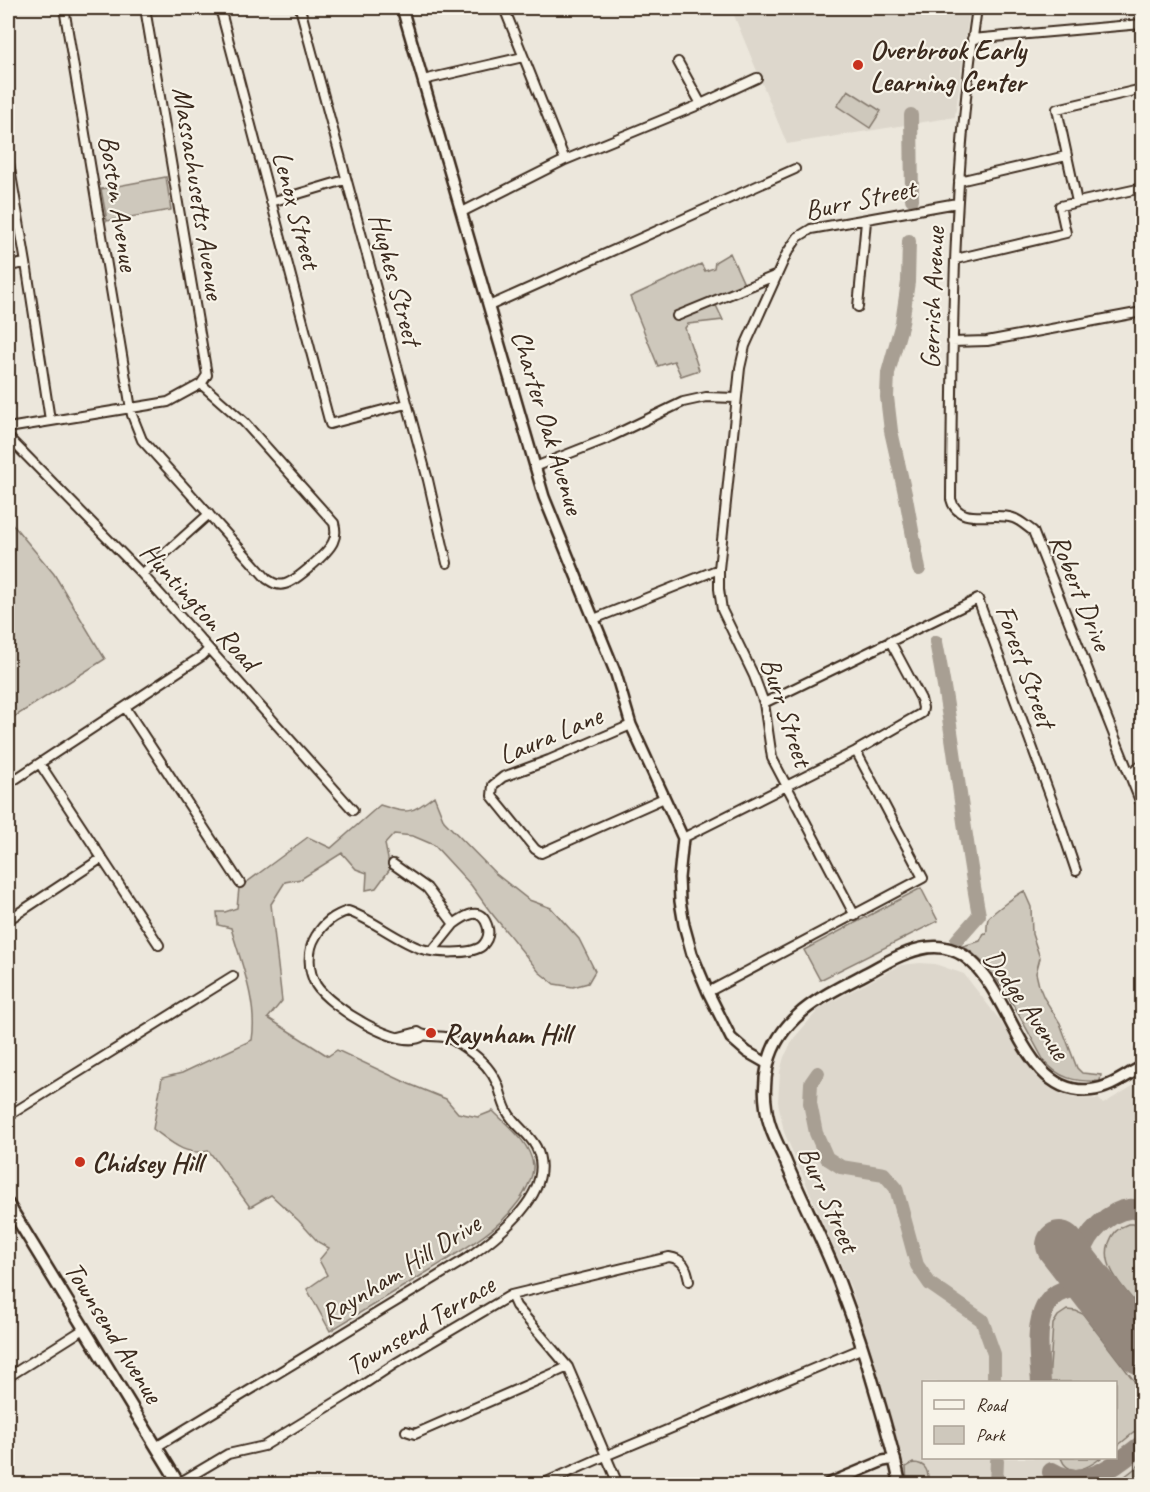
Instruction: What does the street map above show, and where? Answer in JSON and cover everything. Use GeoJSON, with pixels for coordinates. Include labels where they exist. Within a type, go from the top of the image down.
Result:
{"type":"FeatureCollection","features":[{"type":"Feature","properties":{"kind":"main road","name":"Dodge Avenue"},"geometry":{"type":"LineString","coordinates":[[768,1064],[779,1039],[788,1026],[812,1003],[905,953],[934,947],[961,953],[976,965],[1036,1064],[1054,1082],[1071,1089],[1091,1090],[1113,1084],[1143,1067]]}},
{"type":"Feature","properties":{"kind":"main road","name":"Burr Street"},"geometry":{"type":"LineString","coordinates":[[768,1064],[766,1107],[773,1134],[834,1268],[862,1348],[895,1459],[900,1485]]}},
{"type":"Feature","properties":{"kind":"main road","name":"Townsend Avenue"},"geometry":{"type":"LineString","coordinates":[[8,1204],[179,1484]]}},
{"type":"Feature","properties":{"kind":"street","name":"Boston Avenue"},"geometry":{"type":"LineString","coordinates":[[64,8],[132,416],[142,440],[208,514],[267,579],[277,585],[283,585],[296,578],[330,547],[335,537],[332,519],[244,422],[201,384]]}},
{"type":"Feature","properties":{"kind":"street","name":"Massachusetts Avenue"},"geometry":{"type":"LineString","coordinates":[[145,8],[207,375],[201,384]]}},
{"type":"Feature","properties":{"kind":"street","name":"Lenox Street"},"geometry":{"type":"LineString","coordinates":[[220,8],[330,424],[406,404]]}},
{"type":"Feature","properties":{"kind":"street","name":"Hughes Street"},"geometry":{"type":"LineString","coordinates":[[300,8],[428,480],[447,562]]}},
{"type":"Feature","properties":{"kind":"street","name":"Charter Oak Avenue"},"geometry":{"type":"LineString","coordinates":[[402,8],[548,507],[616,674],[631,725],[682,838]]}},
{"type":"Feature","properties":{"kind":"street"},"geometry":{"type":"LineString","coordinates":[[504,8],[565,159]]}},
{"type":"Feature","properties":{"kind":"street","name":"Gerrish Avenue"},"geometry":{"type":"LineString","coordinates":[[962,515],[954,507],[951,499],[952,342],[957,203],[964,105],[977,8]]}},
{"type":"Feature","properties":{"kind":"street"},"geometry":{"type":"LineString","coordinates":[[972,39],[1143,24]]}},
{"type":"Feature","properties":{"kind":"street"},"geometry":{"type":"LineString","coordinates":[[423,80],[523,57]]}},
{"type":"Feature","properties":{"kind":"street"},"geometry":{"type":"LineString","coordinates":[[678,62],[700,104]]}},
{"type":"Feature","properties":{"kind":"street"},"geometry":{"type":"LineString","coordinates":[[462,212],[565,159],[757,78]]}},
{"type":"Feature","properties":{"kind":"street"},"geometry":{"type":"LineString","coordinates":[[1077,202],[1057,109],[1143,89]]}},
{"type":"Feature","properties":{"kind":"street"},"geometry":{"type":"LineString","coordinates":[[959,181],[1066,156]]}},
{"type":"Feature","properties":{"kind":"street"},"geometry":{"type":"LineString","coordinates":[[8,157],[50,420]]}},
{"type":"Feature","properties":{"kind":"street"},"geometry":{"type":"LineString","coordinates":[[489,306],[795,169]]}},
{"type":"Feature","properties":{"kind":"street"},"geometry":{"type":"LineString","coordinates":[[271,202],[345,180]]}},
{"type":"Feature","properties":{"kind":"street"},"geometry":{"type":"LineString","coordinates":[[956,259],[1066,233],[1060,206],[1143,188]]}},
{"type":"Feature","properties":{"kind":"street","name":"Burr Street"},"geometry":{"type":"LineString","coordinates":[[682,838],[786,784],[772,758],[764,703],[754,676],[724,617],[719,597],[719,568],[735,399],[745,346],[787,253],[801,234],[811,230],[957,203]]}},
{"type":"Feature","properties":{"kind":"street"},"geometry":{"type":"LineString","coordinates":[[858,307],[866,220]]}},
{"type":"Feature","properties":{"kind":"street"},"geometry":{"type":"LineString","coordinates":[[8,266],[26,263]]}},
{"type":"Feature","properties":{"kind":"street"},"geometry":{"type":"LineString","coordinates":[[677,316],[777,275]]}},
{"type":"Feature","properties":{"kind":"street"},"geometry":{"type":"LineString","coordinates":[[952,342],[998,339],[1143,312]]}},
{"type":"Feature","properties":{"kind":"street"},"geometry":{"type":"LineString","coordinates":[[8,428],[130,406],[168,402],[201,384]]}},
{"type":"Feature","properties":{"kind":"street"},"geometry":{"type":"LineString","coordinates":[[535,468],[606,439],[683,402],[706,397],[735,399]]}},
{"type":"Feature","properties":{"kind":"street","name":"Huntington Road"},"geometry":{"type":"LineString","coordinates":[[8,437],[142,574],[353,810]]}},
{"type":"Feature","properties":{"kind":"street"},"geometry":{"type":"LineString","coordinates":[[142,574],[208,514]]}},
{"type":"Feature","properties":{"kind":"street","name":"Robert Drive"},"geometry":{"type":"LineString","coordinates":[[962,515],[1013,518],[1033,531],[1143,806]]}},
{"type":"Feature","properties":{"kind":"street"},"geometry":{"type":"LineString","coordinates":[[594,619],[719,568]]}},
{"type":"Feature","properties":{"kind":"street","name":"Forest Street"},"geometry":{"type":"LineString","coordinates":[[764,703],[978,599],[1076,871]]}},
{"type":"Feature","properties":{"kind":"street"},"geometry":{"type":"LineString","coordinates":[[855,916],[786,784],[856,750],[922,713],[922,704],[890,641]]}},
{"type":"Feature","properties":{"kind":"street"},"geometry":{"type":"LineString","coordinates":[[8,784],[202,656],[209,649]]}},
{"type":"Feature","properties":{"kind":"street"},"geometry":{"type":"LineString","coordinates":[[125,707],[240,883]]}},
{"type":"Feature","properties":{"kind":"street","name":"Laura Lane"},"geometry":{"type":"LineString","coordinates":[[631,725],[503,777],[493,785],[492,796],[535,849],[541,853],[664,798]]}},
{"type":"Feature","properties":{"kind":"street"},"geometry":{"type":"LineString","coordinates":[[708,992],[923,878],[856,750]]}},
{"type":"Feature","properties":{"kind":"street"},"geometry":{"type":"LineString","coordinates":[[40,764],[159,945]]}},
{"type":"Feature","properties":{"kind":"street"},"geometry":{"type":"LineString","coordinates":[[1131,774],[1143,764]]}},
{"type":"Feature","properties":{"kind":"street"},"geometry":{"type":"LineString","coordinates":[[682,838],[679,878],[684,925],[692,954],[731,1038],[747,1052],[768,1064]]}},
{"type":"Feature","properties":{"kind":"street"},"geometry":{"type":"LineString","coordinates":[[8,920],[102,858]]}},
{"type":"Feature","properties":{"kind":"street"},"geometry":{"type":"LineString","coordinates":[[393,864],[427,888],[454,924],[433,950]]}},
{"type":"Feature","properties":{"kind":"street","name":"Raynham Hill Drive"},"geometry":{"type":"LineString","coordinates":[[156,1447],[466,1259],[492,1240],[528,1201],[537,1187],[540,1177],[540,1158],[530,1139],[508,1114],[491,1073],[469,1051],[448,1038],[423,1036],[417,1040],[405,1040],[399,1036],[380,1032],[328,998],[317,988],[311,972],[310,956],[313,941],[327,923],[340,913],[348,911],[424,950],[447,952],[471,950],[478,948],[486,940],[488,928],[484,919],[477,913],[468,914],[454,924]]}},
{"type":"Feature","properties":{"kind":"street"},"geometry":{"type":"LineString","coordinates":[[8,1116],[233,976]]}},
{"type":"Feature","properties":{"kind":"street","name":"Townsend Terrace"},"geometry":{"type":"LineString","coordinates":[[179,1484],[228,1454],[264,1446],[396,1363],[511,1295],[669,1257],[676,1258],[684,1264],[688,1271],[689,1281]]}},
{"type":"Feature","properties":{"kind":"street"},"geometry":{"type":"LineString","coordinates":[[511,1295],[516,1306],[568,1367],[618,1485]]}},
{"type":"Feature","properties":{"kind":"street"},"geometry":{"type":"LineString","coordinates":[[8,1377],[84,1329]]}},
{"type":"Feature","properties":{"kind":"street"},"geometry":{"type":"LineString","coordinates":[[542,1485],[862,1348]]}},
{"type":"Feature","properties":{"kind":"street"},"geometry":{"type":"LineString","coordinates":[[406,1431],[415,1434],[568,1367]]}},
{"type":"Feature","properties":{"kind":"street"},"geometry":{"type":"LineString","coordinates":[[828,1485],[883,1461],[895,1459]]}},
{"type":"Feature","properties":{"kind":"shaded area","name":"Overbrook Early Learning Center"},"geometry":{"type":"Polygon","coordinates":[[[731,8],[854,8],[969,14],[955,117],[787,144],[731,8]]]}},
{"type":"Feature","properties":{"kind":"shaded area"},"geometry":{"type":"Polygon","coordinates":[[[935,964],[964,974],[999,1019],[1035,1075],[1051,1089],[1072,1098],[1099,1099],[1103,1104],[1141,1081],[1142,1484],[907,1484],[893,1424],[851,1288],[784,1132],[778,1102],[780,1072],[784,1057],[794,1038],[820,1008],[901,965],[935,964]]]}},
{"type":"Feature","properties":{"kind":"green space"},"geometry":{"type":"Polygon","coordinates":[[[848,90],[881,111],[870,128],[837,106],[848,90]]]}},
{"type":"Feature","properties":{"kind":"green space"},"geometry":{"type":"Polygon","coordinates":[[[166,177],[171,210],[107,221],[101,189],[166,177]]]}},
{"type":"Feature","properties":{"kind":"green space"},"geometry":{"type":"Polygon","coordinates":[[[730,253],[744,284],[713,299],[723,320],[688,324],[685,328],[699,370],[681,376],[674,361],[658,366],[630,297],[701,264],[705,271],[714,268],[715,262],[730,253]]]}},
{"type":"Feature","properties":{"kind":"green space"},"geometry":{"type":"Polygon","coordinates":[[[8,519],[54,574],[105,659],[8,721],[8,519]]]}},
{"type":"Feature","properties":{"kind":"green space"},"geometry":{"type":"Polygon","coordinates":[[[434,796],[444,821],[496,874],[529,900],[551,908],[579,939],[595,971],[588,983],[573,987],[554,984],[539,972],[471,885],[434,845],[413,836],[394,834],[385,844],[390,869],[376,888],[366,890],[367,873],[356,869],[342,853],[301,879],[285,882],[271,904],[282,1001],[268,1018],[328,1056],[337,1050],[446,1099],[458,1113],[478,1117],[493,1111],[523,1142],[533,1165],[530,1181],[521,1197],[498,1225],[454,1255],[330,1331],[307,1289],[327,1275],[319,1260],[329,1248],[318,1242],[271,1195],[250,1207],[209,1151],[186,1150],[153,1129],[162,1078],[182,1073],[252,1040],[253,1012],[244,969],[231,928],[218,925],[217,912],[237,908],[239,888],[308,837],[331,848],[380,805],[409,811],[434,796]]]}},
{"type":"Feature","properties":{"kind":"green space"},"geometry":{"type":"Polygon","coordinates":[[[921,888],[938,921],[820,980],[804,950],[921,888]]]}},
{"type":"Feature","properties":{"kind":"green space"},"geometry":{"type":"Polygon","coordinates":[[[1024,891],[1031,907],[1032,934],[1040,958],[1036,973],[1039,986],[1060,1023],[1077,1068],[1082,1073],[1101,1075],[1100,1081],[1068,1078],[1049,1066],[999,982],[976,956],[963,946],[980,941],[984,933],[986,934],[987,921],[990,917],[1004,904],[1024,891]]]}},
{"type":"Feature","properties":{"kind":"green space"},"geometry":{"type":"Polygon","coordinates":[[[1128,1224],[1136,1224],[1142,1229],[1142,1311],[1117,1279],[1108,1262],[1107,1252],[1110,1240],[1119,1229],[1128,1224]]]}},
{"type":"Feature","properties":{"kind":"green space"},"geometry":{"type":"Polygon","coordinates":[[[1067,1310],[1083,1314],[1142,1391],[1142,1426],[1117,1446],[1117,1381],[1049,1381],[1053,1324],[1058,1316],[1067,1310]]]}},
{"type":"Feature","properties":{"kind":"green space"},"geometry":{"type":"Polygon","coordinates":[[[1062,1459],[1100,1459],[1091,1465],[1074,1470],[1062,1459]]]}},
{"type":"Feature","properties":{"kind":"green space"},"geometry":{"type":"Polygon","coordinates":[[[913,1463],[924,1466],[929,1484],[907,1484],[906,1467],[913,1463]]]}},
{"type":"Feature","properties":{"kind":"green space"},"geometry":{"type":"Polygon","coordinates":[[[1142,1463],[1142,1484],[1115,1484],[1142,1463]]]}},
{"type":"Feature","properties":{"kind":"waterway"},"geometry":{"type":"LineString","coordinates":[[911,115],[912,199]]}},
{"type":"Feature","properties":{"kind":"waterway"},"geometry":{"type":"LineString","coordinates":[[909,241],[908,282],[902,323],[888,373],[887,397],[891,431],[919,569]]}},
{"type":"Feature","properties":{"kind":"waterway"},"geometry":{"type":"LineString","coordinates":[[936,642],[979,915],[957,940]]}},
{"type":"Feature","properties":{"kind":"waterway"},"geometry":{"type":"LineString","coordinates":[[818,1073],[811,1083],[810,1103],[816,1133],[827,1158],[841,1167],[884,1174],[896,1188],[917,1265],[930,1284],[982,1320],[994,1354],[994,1380]]}},
{"type":"Feature","properties":{"kind":"waterway"},"geometry":{"type":"LineString","coordinates":[[996,1484],[997,1461]]}},
{"type":"Feature","properties":{"kind":"taxiway"},"geometry":{"type":"LineString","coordinates":[[1087,1280],[1082,1264],[1082,1253],[1093,1231],[1106,1219],[1121,1211],[1132,1209],[1142,1211]]}},
{"type":"Feature","properties":{"kind":"taxiway"},"geometry":{"type":"LineString","coordinates":[[1041,1381],[1038,1345],[1041,1318],[1045,1307],[1052,1298],[1070,1289],[1077,1288],[1099,1296]]}},
{"type":"Feature","properties":{"kind":"taxiway"},"geometry":{"type":"LineString","coordinates":[[1052,1472],[1064,1477],[1088,1478],[1110,1468],[1142,1445]]}},
{"type":"Feature","properties":{"kind":"runway"},"geometry":{"type":"LineString","coordinates":[[1060,1245],[1142,1351]]}},
{"type":"Feature","properties":{"kind":"place","name":"Overbrook Early Learning Center"},"geometry":{"type":"Point","coordinates":[858,65]}},
{"type":"Feature","properties":{"kind":"place","name":"Raynham Hill"},"geometry":{"type":"Point","coordinates":[431,1033]}},
{"type":"Feature","properties":{"kind":"place","name":"Chidsey Hill"},"geometry":{"type":"Point","coordinates":[80,1162]}}]}
